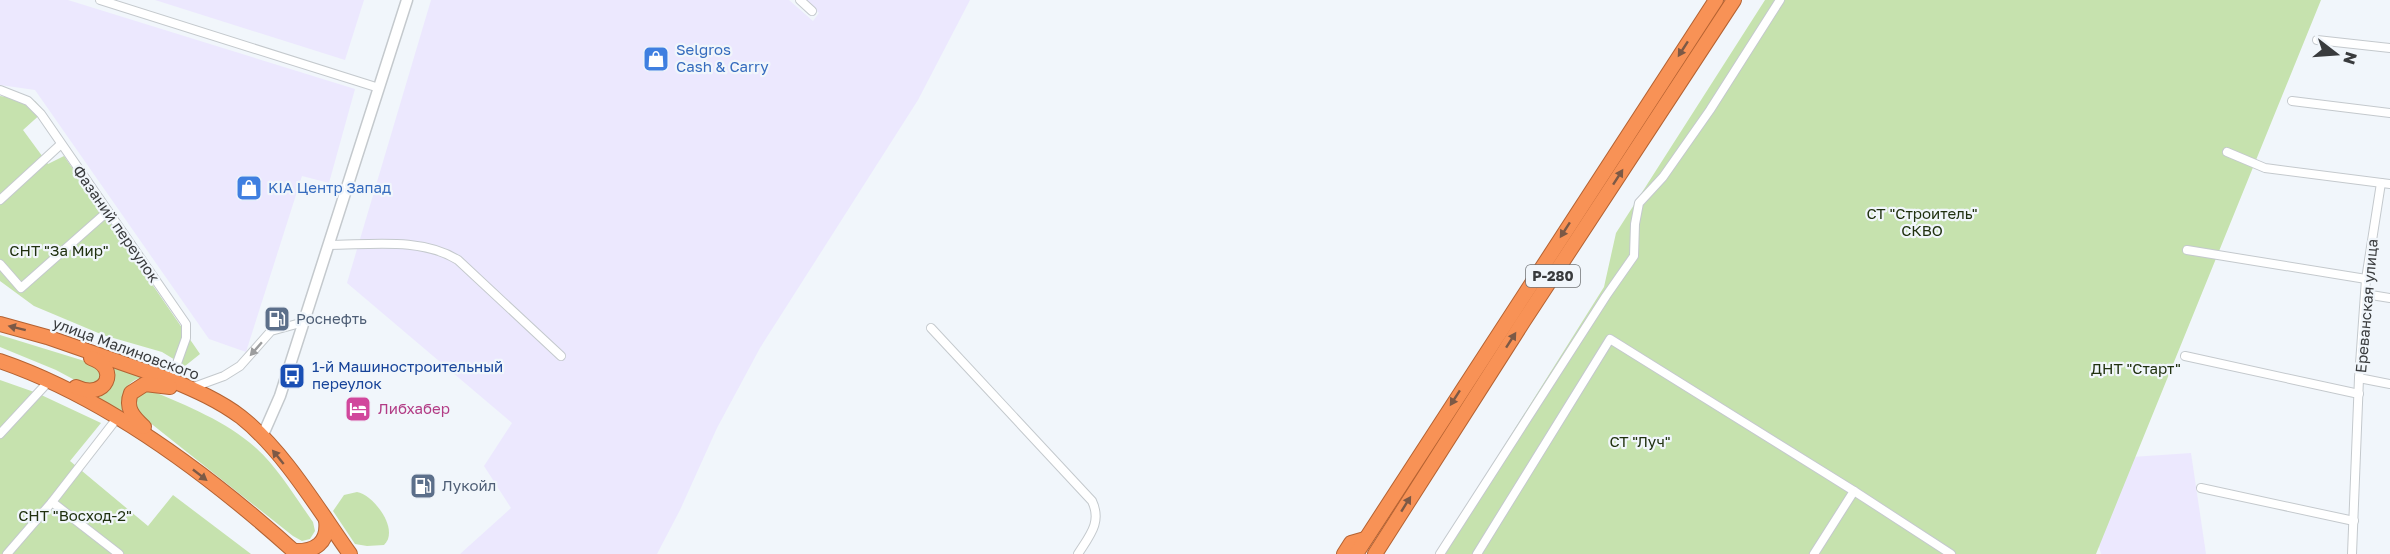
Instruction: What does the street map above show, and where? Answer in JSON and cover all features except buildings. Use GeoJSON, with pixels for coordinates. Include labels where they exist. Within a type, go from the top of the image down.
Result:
{"type":"FeatureCollection","features":[{"type":"Feature","properties":{"kind":"highway","name":"Р-280"},"geometry":{"type":"LineString","coordinates":[[1365,550],[1716,0]]}},
{"type":"Feature","properties":{"kind":"highway","name":"Р-280"},"geometry":{"type":"LineString","coordinates":[[1365,550],[1522,322],[1734,0]]}},
{"type":"Feature","properties":{"kind":"highway","name":"улица Малиновского"},"geometry":{"type":"LineString","coordinates":[[0,324],[47,337],[171,380],[191,388],[240,417],[262,437],[350,554]]}},
{"type":"Feature","properties":{"kind":"highway"},"geometry":{"type":"LineString","coordinates":[[29,371],[49,374],[85,391],[96,391],[105,384],[108,373],[102,363],[60,346],[47,337]]}},
{"type":"Feature","properties":{"kind":"highway"},"geometry":{"type":"LineString","coordinates":[[0,361],[50,380],[118,417],[182,461]]}},
{"type":"Feature","properties":{"kind":"highway"},"geometry":{"type":"LineString","coordinates":[[204,396],[150,383],[139,386],[131,393],[128,408],[132,415],[182,461],[295,552],[307,551],[320,544],[326,536],[326,520]]}},
{"type":"Feature","properties":{"kind":"highway"},"geometry":{"type":"LineString","coordinates":[[1344,554],[1351,543],[1365,550]]}},
{"type":"Feature","properties":{"kind":"street"},"geometry":{"type":"LineString","coordinates":[[100,0],[379,88]]}},
{"type":"Feature","properties":{"kind":"street"},"geometry":{"type":"LineString","coordinates":[[262,437],[280,396],[407,0]]}},
{"type":"Feature","properties":{"kind":"street"},"geometry":{"type":"LineString","coordinates":[[800,0],[813,11]]}},
{"type":"Feature","properties":{"kind":"street"},"geometry":{"type":"LineString","coordinates":[[1440,554],[1634,256],[1635,224],[1640,203],[1663,177],[1710,110],[1780,0]]}},
{"type":"Feature","properties":{"kind":"street"},"geometry":{"type":"LineString","coordinates":[[2317,40],[2390,48]]}},
{"type":"Feature","properties":{"kind":"street","name":"Фазаний переулок"},"geometry":{"type":"LineString","coordinates":[[0,90],[28,101],[42,114],[60,144],[186,324],[186,338],[171,380]]}},
{"type":"Feature","properties":{"kind":"street"},"geometry":{"type":"LineString","coordinates":[[2292,101],[2390,113]]}},
{"type":"Feature","properties":{"kind":"street"},"geometry":{"type":"LineString","coordinates":[[0,200],[60,144]]}},
{"type":"Feature","properties":{"kind":"street"},"geometry":{"type":"LineString","coordinates":[[2227,152],[2265,168],[2386,184]]}},
{"type":"Feature","properties":{"kind":"street","name":"Ереванская улица"},"geometry":{"type":"LineString","coordinates":[[2352,554],[2366,279],[2386,184]]}},
{"type":"Feature","properties":{"kind":"street"},"geometry":{"type":"LineString","coordinates":[[0,264],[21,288],[107,212]]}},
{"type":"Feature","properties":{"kind":"street"},"geometry":{"type":"LineString","coordinates":[[328,245],[424,246],[449,254],[561,356]]}},
{"type":"Feature","properties":{"kind":"street"},"geometry":{"type":"LineString","coordinates":[[2187,250],[2366,279]]}},
{"type":"Feature","properties":{"kind":"street"},"geometry":{"type":"LineString","coordinates":[[2365,294],[2390,298]]}},
{"type":"Feature","properties":{"kind":"street"},"geometry":{"type":"LineString","coordinates":[[191,388],[224,376],[240,366],[271,331],[304,322]]}},
{"type":"Feature","properties":{"kind":"street"},"geometry":{"type":"LineString","coordinates":[[932,328],[1092,501],[1098,512],[1096,523],[1078,554]]}},
{"type":"Feature","properties":{"kind":"street"},"geometry":{"type":"LineString","coordinates":[[1477,554],[1610,339],[1951,554]]}},
{"type":"Feature","properties":{"kind":"street","name":"Ереванская улица"},"geometry":{"type":"LineString","coordinates":[[2185,356],[2359,394]]}},
{"type":"Feature","properties":{"kind":"street"},"geometry":{"type":"LineString","coordinates":[[2360,378],[2390,384]]}},
{"type":"Feature","properties":{"kind":"street"},"geometry":{"type":"LineString","coordinates":[[0,434],[50,380]]}},
{"type":"Feature","properties":{"kind":"street"},"geometry":{"type":"LineString","coordinates":[[7,554],[52,502],[118,417]]}},
{"type":"Feature","properties":{"kind":"street"},"geometry":{"type":"LineString","coordinates":[[2201,488],[2354,521]]}},
{"type":"Feature","properties":{"kind":"street"},"geometry":{"type":"LineString","coordinates":[[1814,554],[1854,491]]}},
{"type":"Feature","properties":{"kind":"street"},"geometry":{"type":"LineString","coordinates":[[52,502],[119,554]]}},
{"type":"Feature","properties":{"kind":"shaded area"},"geometry":{"type":"Polygon","coordinates":[[[0,0],[68,0],[355,89],[329,183],[302,176],[246,352],[209,339],[35,90],[0,85],[0,0]]]}},
{"type":"Feature","properties":{"kind":"shaded area"},"geometry":{"type":"Polygon","coordinates":[[[155,0],[364,0],[345,60],[155,0]]]}},
{"type":"Feature","properties":{"kind":"shaded area"},"geometry":{"type":"Polygon","coordinates":[[[431,0],[789,0],[813,21],[819,13],[804,0],[970,0],[918,100],[760,348],[717,428],[680,510],[657,554],[460,554],[511,508],[484,466],[512,423],[347,283],[431,0]]]}},
{"type":"Feature","properties":{"kind":"shaded area"},"geometry":{"type":"Polygon","coordinates":[[[2191,453],[2206,554],[2101,554],[2095,531],[2117,458],[2191,453]]]}},
{"type":"Feature","properties":{"kind":"green space","name":"СТ \"Строитель\" СКВО"},"geometry":{"type":"Polygon","coordinates":[[[1765,0],[2321,0],[2096,554],[1436,554],[1604,287],[1616,233],[1765,0]]]}},
{"type":"Feature","properties":{"kind":"green space","name":"СНТ \"За Мир\""},"geometry":{"type":"Polygon","coordinates":[[[0,96],[35,101],[44,111],[23,130],[48,164],[64,156],[200,354],[185,366],[162,352],[103,335],[34,306],[0,281],[0,96]]]}},
{"type":"Feature","properties":{"kind":"green space"},"geometry":{"type":"Polygon","coordinates":[[[0,335],[91,363],[101,371],[101,379],[96,385],[84,385],[56,370],[0,347],[0,335]]]}},
{"type":"Feature","properties":{"kind":"green space"},"geometry":{"type":"Polygon","coordinates":[[[112,366],[142,377],[127,387],[122,401],[123,413],[97,397],[111,385],[112,366]]]}},
{"type":"Feature","properties":{"kind":"green space","name":"СНТ \"Восход-2\""},"geometry":{"type":"Polygon","coordinates":[[[0,380],[37,393],[101,423],[70,461],[148,526],[173,495],[251,554],[0,554],[0,380]]]}},
{"type":"Feature","properties":{"kind":"green space"},"geometry":{"type":"Polygon","coordinates":[[[150,390],[219,422],[256,448],[279,474],[313,522],[315,531],[310,539],[302,541],[293,536],[139,414],[134,403],[136,398],[139,392],[150,390]]]}},
{"type":"Feature","properties":{"kind":"green space"},"geometry":{"type":"Polygon","coordinates":[[[357,492],[371,499],[383,514],[389,531],[384,545],[355,544],[333,511],[344,495],[357,492]]]}},
{"type":"Feature","properties":{"kind":"place","name":"Selgros Cash & Carry"},"geometry":{"type":"Point","coordinates":[656,59]}},
{"type":"Feature","properties":{"kind":"place","name":"KIA Центр Запад"},"geometry":{"type":"Point","coordinates":[249,188]}},
{"type":"Feature","properties":{"kind":"place","name":"Роснефть"},"geometry":{"type":"Point","coordinates":[277,319]}},
{"type":"Feature","properties":{"kind":"place","name":"1-й Машиностроительный переулок"},"geometry":{"type":"Point","coordinates":[292,376]}},
{"type":"Feature","properties":{"kind":"place","name":"Либхабер"},"geometry":{"type":"Point","coordinates":[358,409]}},
{"type":"Feature","properties":{"kind":"place","name":"Лукойл"},"geometry":{"type":"Point","coordinates":[423,486]}},
{"type":"Feature","properties":{"kind":"park label","name":"ДНТ \"Старт\""},"geometry":{"type":"Point","coordinates":[2136,369]}},
{"type":"Feature","properties":{"kind":"park label","name":"СТ \"Луч\""},"geometry":{"type":"Point","coordinates":[1640,442]}}]}
